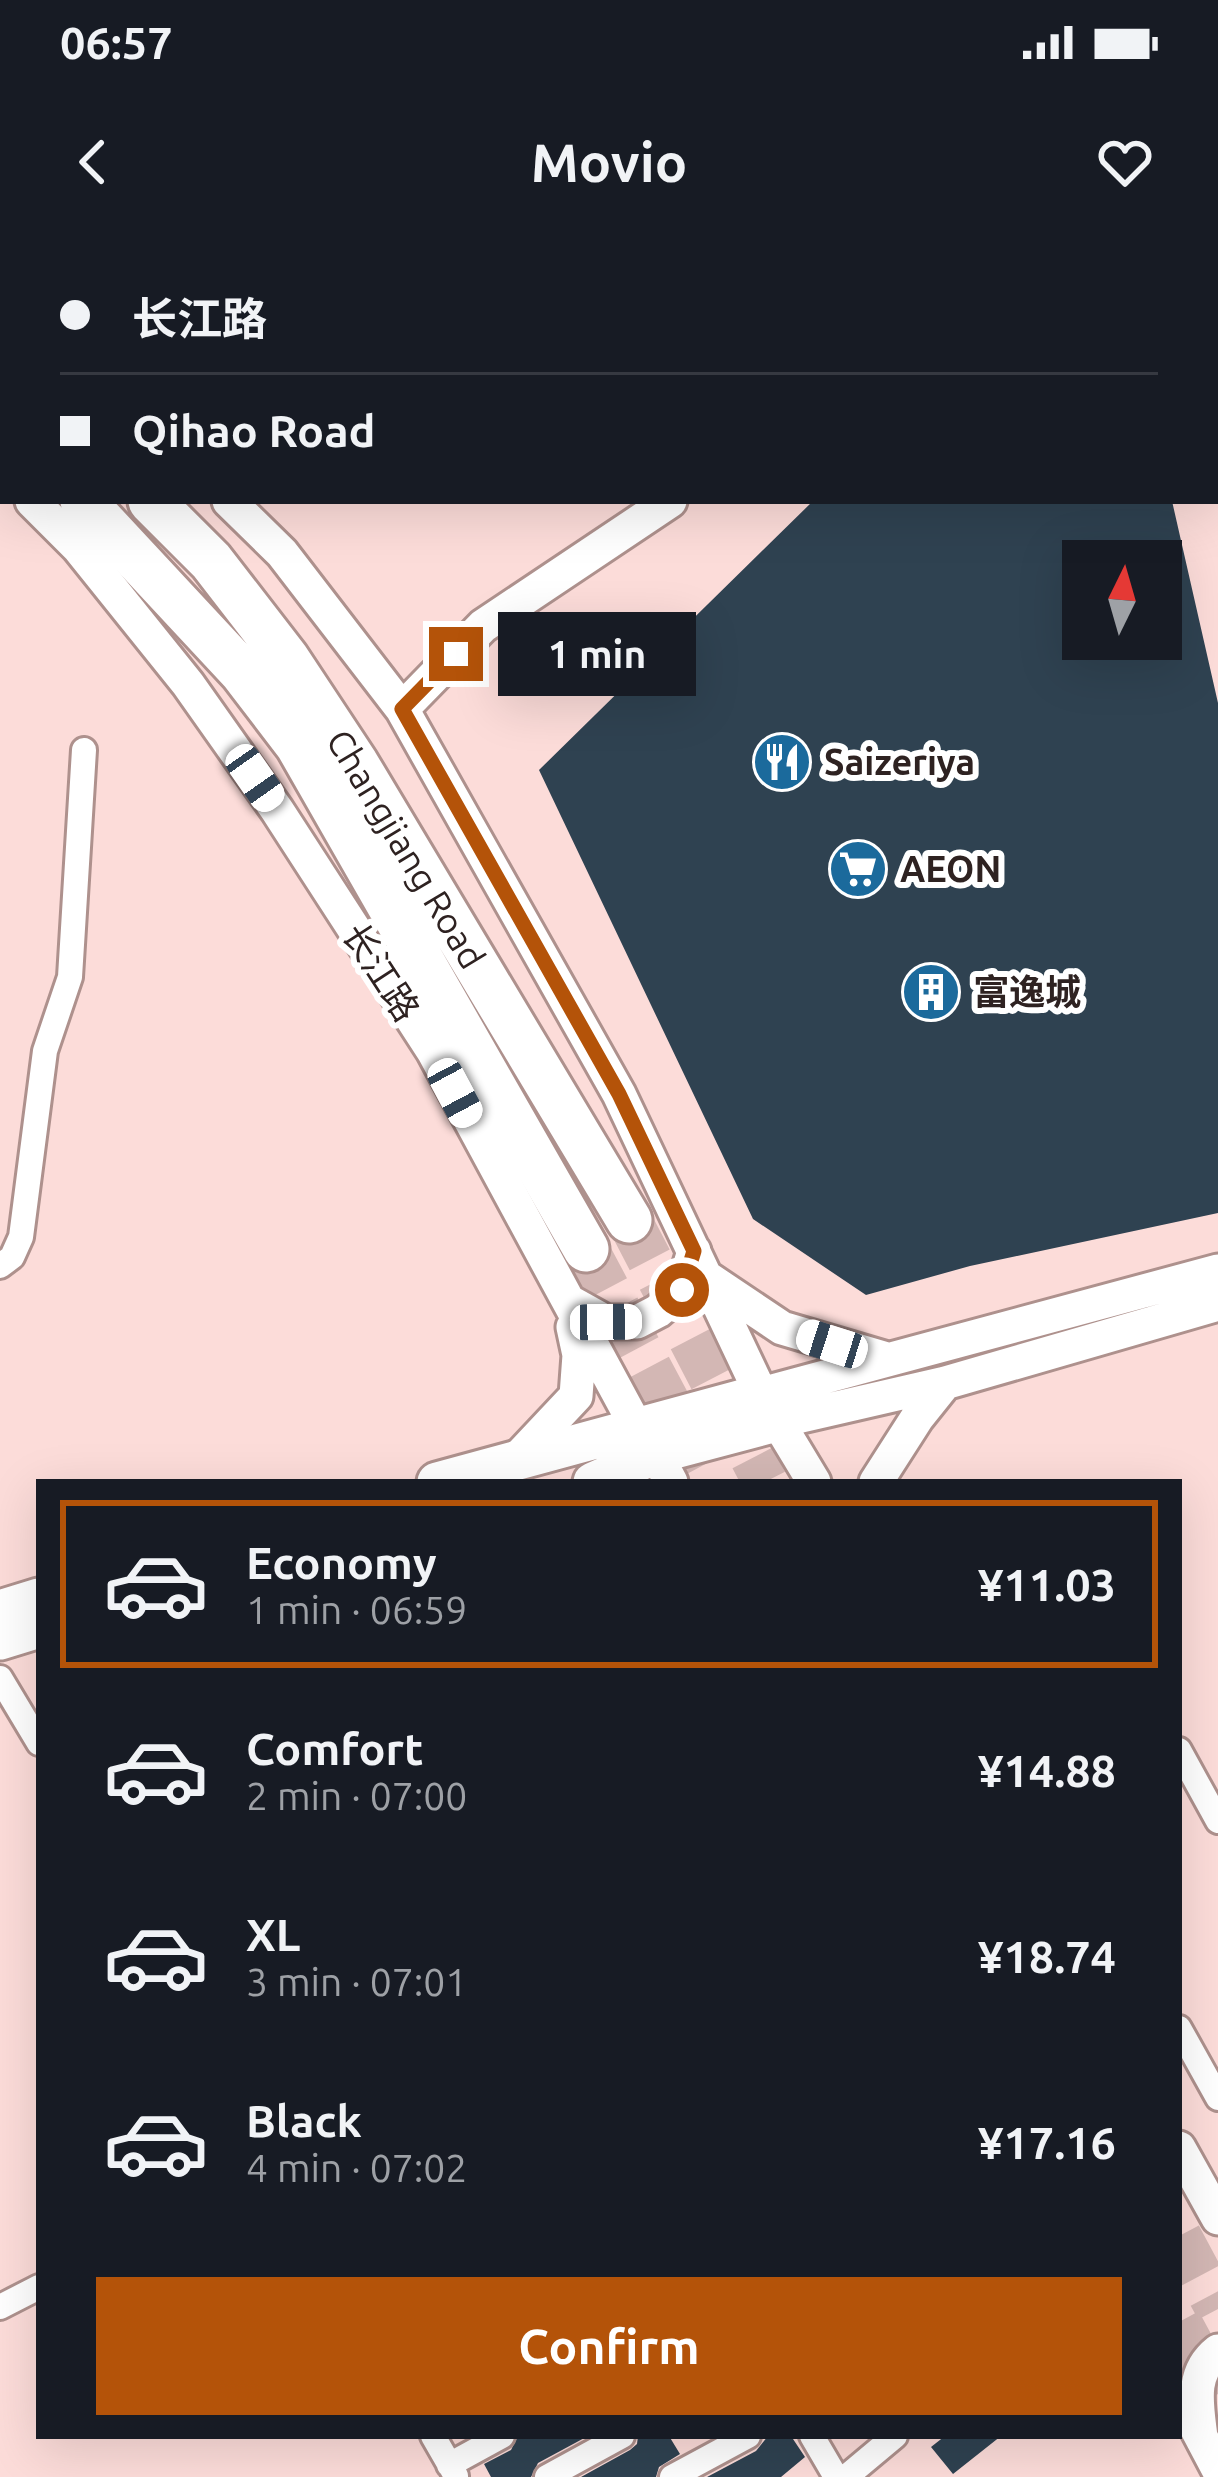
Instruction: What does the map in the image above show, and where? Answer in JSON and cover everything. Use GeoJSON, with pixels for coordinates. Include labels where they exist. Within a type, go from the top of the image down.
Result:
{"type":"FeatureCollection","features":[{"type":"Feature","properties":{"kind":"highway","name":"Changjiang Road"},"geometry":{"type":"LineString","coordinates":[[85,504],[243,673],[298,745],[586,1249]]}},
{"type":"Feature","properties":{"kind":"highway","name":"Changjiang Road"},"geometry":{"type":"LineString","coordinates":[[154,504],[211,561],[286,658],[356,764],[629,1220]]}},
{"type":"Feature","properties":{"kind":"main road","name":"长江路"},"geometry":{"type":"LineString","coordinates":[[35,504],[78,548],[188,684],[277,810],[433,1051],[655,1455]]}},
{"type":"Feature","properties":{"kind":"main road"},"geometry":{"type":"LineString","coordinates":[[233,504],[282,553],[402,709],[619,1094],[771,1408],[812,1479]]}},
{"type":"Feature","properties":{"kind":"main road"},"geometry":{"type":"LineString","coordinates":[[402,709],[483,626],[666,504]]}},
{"type":"Feature","properties":{"kind":"main road"},"geometry":{"type":"LineString","coordinates":[[569,1301],[606,1322],[637,1322],[682,1290],[700,1264]]}},
{"type":"Feature","properties":{"kind":"main road"},"geometry":{"type":"LineString","coordinates":[[700,1264],[782,1328],[888,1360]]}},
{"type":"Feature","properties":{"kind":"main road"},"geometry":{"type":"LineString","coordinates":[[600,1479],[888,1360],[1218,1271]]}},
{"type":"Feature","properties":{"kind":"main road"},"geometry":{"type":"LineString","coordinates":[[515,1461],[576,1396],[579,1355],[569,1301]]}},
{"type":"Feature","properties":{"kind":"main road"},"geometry":{"type":"LineString","coordinates":[[771,1408],[945,1383],[1218,1304]]}},
{"type":"Feature","properties":{"kind":"main road"},"geometry":{"type":"LineString","coordinates":[[878,1479],[945,1383]]}},
{"type":"Feature","properties":{"kind":"main road"},"geometry":{"type":"LineString","coordinates":[[448,1479],[515,1461],[655,1455]]}},
{"type":"Feature","properties":{"kind":"main road"},"geometry":{"type":"LineString","coordinates":[[0,1610],[36,1599]]}},
{"type":"Feature","properties":{"kind":"main road"},"geometry":{"type":"LineString","coordinates":[[0,1640],[36,1629]]}},
{"type":"Feature","properties":{"kind":"main road"},"geometry":{"type":"LineString","coordinates":[[1182,2152],[1214,2200]]}},
{"type":"Feature","properties":{"kind":"main road"},"geometry":{"type":"LineString","coordinates":[[1201,2437],[1196,2396],[1200,2370],[1218,2351]]}},
{"type":"Feature","properties":{"kind":"main road"},"geometry":{"type":"LineString","coordinates":[[1182,2401],[1218,2469]]}},
{"type":"Feature","properties":{"kind":"street"},"geometry":{"type":"LineString","coordinates":[[0,1266],[12,1257],[21,1238],[45,1052],[70,977],[84,751]]}},
{"type":"Feature","properties":{"kind":"street"},"geometry":{"type":"LineString","coordinates":[[0,1678],[31,1716]]}},
{"type":"Feature","properties":{"kind":"street"},"geometry":{"type":"LineString","coordinates":[[1182,1755],[1218,1820]]}},
{"type":"Feature","properties":{"kind":"street"},"geometry":{"type":"LineString","coordinates":[[1182,2033],[1218,2098]]}},
{"type":"Feature","properties":{"kind":"street"},"geometry":{"type":"LineString","coordinates":[[0,2307],[36,2289]]}},
{"type":"Feature","properties":{"kind":"street"},"geometry":{"type":"LineString","coordinates":[[435,2439],[453,2471],[498,2439]]}},
{"type":"Feature","properties":{"kind":"street"},"geometry":{"type":"LineString","coordinates":[[547,2477],[617,2439]]}},
{"type":"Feature","properties":{"kind":"street"},"geometry":{"type":"LineString","coordinates":[[672,2477],[742,2439]]}},
{"type":"Feature","properties":{"kind":"street"},"geometry":{"type":"LineString","coordinates":[[814,2439],[836,2477]]}},
{"type":"Feature","properties":{"kind":"street"},"geometry":{"type":"LineString","coordinates":[[847,2477],[891,2439]]}},
{"type":"Feature","properties":{"kind":"building","name":"富逸城"},"geometry":{"type":"Polygon","coordinates":[[[810,504],[1173,504],[1181,540],[1062,540],[1062,660],[1182,660],[1182,545],[1218,703],[1218,1213],[970,1266],[866,1295],[753,1219],[539,770],[810,504]]]}},
{"type":"Feature","properties":{"kind":"building"},"geometry":{"type":"Polygon","coordinates":[[[516,2439],[582,2439],[538,2463],[531,2477],[491,2477],[484,2464],[511,2450],[516,2439]]]}},
{"type":"Feature","properties":{"kind":"building"},"geometry":{"type":"Polygon","coordinates":[[[638,2439],[671,2439],[680,2454],[659,2467],[656,2477],[581,2477],[630,2450],[638,2439]]]}},
{"type":"Feature","properties":{"kind":"building"},"geometry":{"type":"Polygon","coordinates":[[[766,2439],[793,2439],[805,2457],[781,2477],[707,2477],[756,2451],[766,2439]]]}},
{"type":"Feature","properties":{"kind":"building"},"geometry":{"type":"Polygon","coordinates":[[[941,2439],[997,2439],[953,2474],[931,2447],[941,2439]]]}},
{"type":"Feature","properties":{"kind":"tunnel"},"geometry":{"type":"LineString","coordinates":[[629,1220],[763,1479]]}},
{"type":"Feature","properties":{"kind":"tunnel"},"geometry":{"type":"LineString","coordinates":[[586,1249],[708,1479]]}},
{"type":"Feature","properties":{"kind":"tunnel"},"geometry":{"type":"LineString","coordinates":[[1182,2242],[1218,2309]]}},
{"type":"Feature","properties":{"kind":"tunnel"},"geometry":{"type":"LineString","coordinates":[[1182,2328],[1218,2394]]}},
{"type":"Feature","properties":{"kind":"place","name":"Saizeriya"},"geometry":{"type":"Point","coordinates":[782,762]}},
{"type":"Feature","properties":{"kind":"place","name":"AEON"},"geometry":{"type":"Point","coordinates":[858,869]}},
{"type":"Feature","properties":{"kind":"place","name":"富逸城"},"geometry":{"type":"Point","coordinates":[931,992]}},
{"type":"Feature","properties":{"kind":"route"},"geometry":{"type":"LineString","coordinates":[[456,654],[402,709],[619,1094],[694,1251],[682,1290]]}}]}
